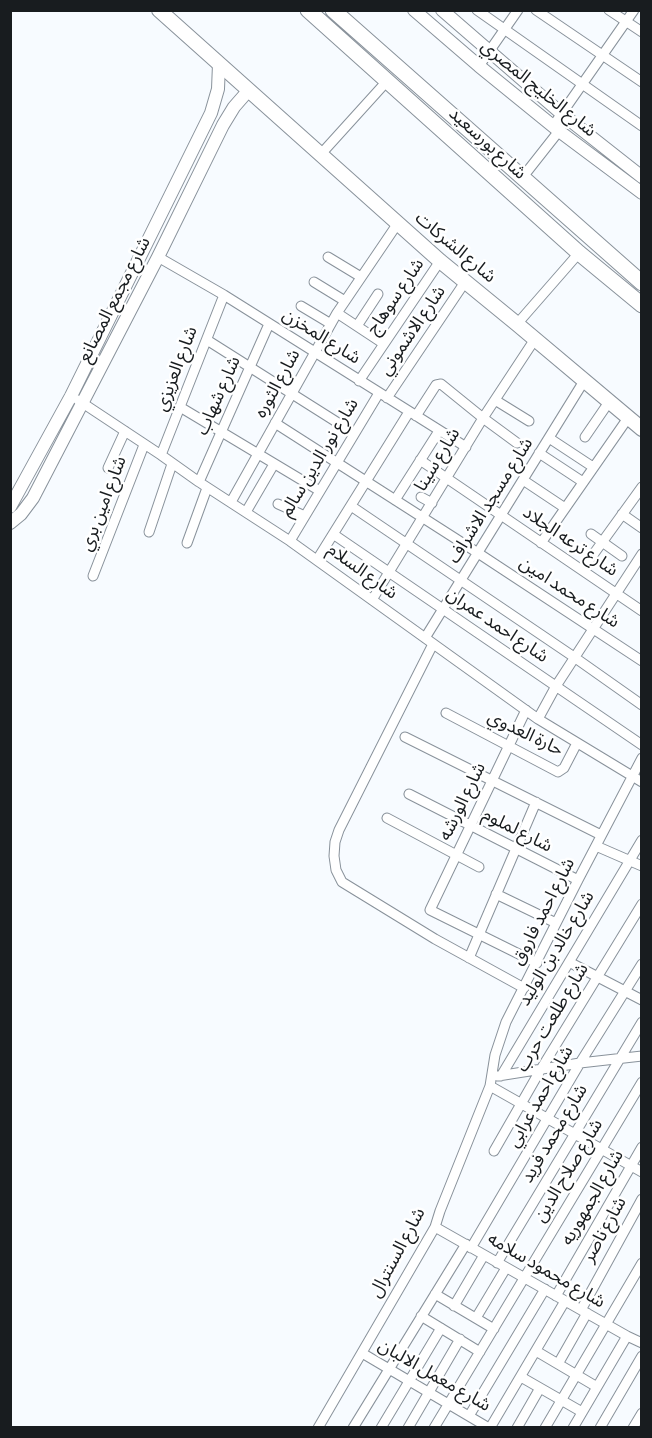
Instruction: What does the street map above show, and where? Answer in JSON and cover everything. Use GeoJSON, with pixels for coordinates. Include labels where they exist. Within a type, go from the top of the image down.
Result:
{"type":"FeatureCollection","features":[{"type":"Feature","properties":{"kind":"main road","name":"شارع الشركات"},"geometry":{"type":"LineString","coordinates":[[159,10],[440,261],[642,429]]}},
{"type":"Feature","properties":{"kind":"main road","name":"شارع بورسعيد"},"geometry":{"type":"LineString","coordinates":[[308,10],[579,253],[642,305]]}},
{"type":"Feature","properties":{"kind":"main road","name":"شارع بورسعيد"},"geometry":{"type":"LineString","coordinates":[[333,10],[642,283]]}},
{"type":"Feature","properties":{"kind":"street","name":"شارع الخليج المصري"},"geometry":{"type":"LineString","coordinates":[[414,10],[556,129],[642,193]]}},
{"type":"Feature","properties":{"kind":"street","name":"شارع الخليج المصري"},"geometry":{"type":"LineString","coordinates":[[442,10],[562,114],[642,177]]}},
{"type":"Feature","properties":{"kind":"street"},"geometry":{"type":"LineString","coordinates":[[477,10],[642,126]]}},
{"type":"Feature","properties":{"kind":"street"},"geometry":{"type":"LineString","coordinates":[[479,66],[518,10]]}},
{"type":"Feature","properties":{"kind":"street"},"geometry":{"type":"LineString","coordinates":[[536,10],[642,82]]}},
{"type":"Feature","properties":{"kind":"street"},"geometry":{"type":"LineString","coordinates":[[609,10],[642,32]]}},
{"type":"Feature","properties":{"kind":"street"},"geometry":{"type":"LineString","coordinates":[[522,178],[556,129],[562,114],[581,85],[634,10]]}},
{"type":"Feature","properties":{"kind":"street","name":"شارع مجمع المصانع"},"geometry":{"type":"LineString","coordinates":[[10,507],[71,396],[214,106],[219,81],[219,64]]}},
{"type":"Feature","properties":{"kind":"street"},"geometry":{"type":"LineString","coordinates":[[321,154],[388,80]]}},
{"type":"Feature","properties":{"kind":"street","name":"شارع مجمع المصانع"},"geometry":{"type":"LineString","coordinates":[[10,523],[21,514],[33,498],[158,258],[223,125],[234,107],[248,91]]}},
{"type":"Feature","properties":{"kind":"street","name":"شارع الثوره"},"geometry":{"type":"LineString","coordinates":[[231,502],[337,313],[398,223]]}},
{"type":"Feature","properties":{"kind":"street"},"geometry":{"type":"LineString","coordinates":[[517,324],[579,253]]}},
{"type":"Feature","properties":{"kind":"street"},"geometry":{"type":"LineString","coordinates":[[328,257],[361,277]]}},
{"type":"Feature","properties":{"kind":"street","name":"شارع المخزن"},"geometry":{"type":"LineString","coordinates":[[158,258],[224,296],[466,447]]}},
{"type":"Feature","properties":{"kind":"street","name":"شارع سوهاج"},"geometry":{"type":"LineString","coordinates":[[360,381],[440,261]]}},
{"type":"Feature","properties":{"kind":"street"},"geometry":{"type":"LineString","coordinates":[[314,282],[345,301]]}},
{"type":"Feature","properties":{"kind":"street","name":"شارع الاشموني"},"geometry":{"type":"LineString","coordinates":[[383,395],[465,282]]}},
{"type":"Feature","properties":{"kind":"street"},"geometry":{"type":"LineString","coordinates":[[357,326],[378,294]]}},
{"type":"Feature","properties":{"kind":"street","name":"شارع العزيزي"},"geometry":{"type":"LineString","coordinates":[[161,455],[224,296]]}},
{"type":"Feature","properties":{"kind":"street"},"geometry":{"type":"LineString","coordinates":[[301,306],[331,324]]}},
{"type":"Feature","properties":{"kind":"street"},"geometry":{"type":"LineString","coordinates":[[337,313],[384,344]]}},
{"type":"Feature","properties":{"kind":"street","name":"شارع شهاب"},"geometry":{"type":"LineString","coordinates":[[187,543],[221,432],[269,324]]}},
{"type":"Feature","properties":{"kind":"street","name":"شارع سينا"},"geometry":{"type":"LineString","coordinates":[[372,600],[483,418],[535,339]]}},
{"type":"Feature","properties":{"kind":"street"},"geometry":{"type":"LineString","coordinates":[[207,340],[354,433]]}},
{"type":"Feature","properties":{"kind":"street","name":"شارع مسجد الاشراف"},"geometry":{"type":"LineString","coordinates":[[524,988],[435,939],[342,882],[336,870],[335,842],[443,609],[584,381]]}},
{"type":"Feature","properties":{"kind":"street"},"geometry":{"type":"LineString","coordinates":[[317,560],[366,481],[438,383],[517,443]]}},
{"type":"Feature","properties":{"kind":"street","name":"شارع نور الدين سالم"},"geometry":{"type":"LineString","coordinates":[[290,541],[354,433],[383,395]]}},
{"type":"Feature","properties":{"kind":"street","name":"شارع السلام"},"geometry":{"type":"LineString","coordinates":[[71,396],[290,541],[538,719],[642,782]]}},
{"type":"Feature","properties":{"kind":"street"},"geometry":{"type":"LineString","coordinates":[[495,400],[529,421]]}},
{"type":"Feature","properties":{"kind":"street"},"geometry":{"type":"LineString","coordinates":[[585,437],[609,402]]}},
{"type":"Feature","properties":{"kind":"street"},"geometry":{"type":"LineString","coordinates":[[180,407],[320,491]]}},
{"type":"Feature","properties":{"kind":"street"},"geometry":{"type":"LineString","coordinates":[[541,543],[628,418]]}},
{"type":"Feature","properties":{"kind":"street","name":"شارع محمد امين"},"geometry":{"type":"LineString","coordinates":[[275,423],[642,661]]}},
{"type":"Feature","properties":{"kind":"street"},"geometry":{"type":"LineString","coordinates":[[395,500],[439,430]]}},
{"type":"Feature","properties":{"kind":"street"},"geometry":{"type":"LineString","coordinates":[[108,468],[125,431]]}},
{"type":"Feature","properties":{"kind":"street"},"geometry":{"type":"LineString","coordinates":[[549,438],[593,467]]}},
{"type":"Feature","properties":{"kind":"street","name":"شارع امين بري"},"geometry":{"type":"LineString","coordinates":[[93,576],[144,445]]}},
{"type":"Feature","properties":{"kind":"street"},"geometry":{"type":"LineString","coordinates":[[539,453],[583,482]]}},
{"type":"Feature","properties":{"kind":"street","name":"شارع ترعه الجلاد"},"geometry":{"type":"LineString","coordinates":[[420,460],[642,611]]}},
{"type":"Feature","properties":{"kind":"street"},"geometry":{"type":"LineString","coordinates":[[149,532],[172,464]]}},
{"type":"Feature","properties":{"kind":"street"},"geometry":{"type":"LineString","coordinates":[[246,512],[274,464]]}},
{"type":"Feature","properties":{"kind":"street"},"geometry":{"type":"LineString","coordinates":[[523,480],[565,508]]}},
{"type":"Feature","properties":{"kind":"street"},"geometry":{"type":"LineString","coordinates":[[582,570],[642,486]]}},
{"type":"Feature","properties":{"kind":"street"},"geometry":{"type":"LineString","coordinates":[[421,496],[432,503]]}},
{"type":"Feature","properties":{"kind":"street"},"geometry":{"type":"LineString","coordinates":[[278,504],[305,516]]}},
{"type":"Feature","properties":{"kind":"street"},"geometry":{"type":"LineString","coordinates":[[351,506],[642,705]]}},
{"type":"Feature","properties":{"kind":"street"},"geometry":{"type":"LineString","coordinates":[[622,514],[642,528]]}},
{"type":"Feature","properties":{"kind":"street","name":"شارع احمد عمران"},"geometry":{"type":"LineString","coordinates":[[333,534],[642,745]]}},
{"type":"Feature","properties":{"kind":"street"},"geometry":{"type":"LineString","coordinates":[[591,534],[622,556]]}},
{"type":"Feature","properties":{"kind":"street"},"geometry":{"type":"LineString","coordinates":[[538,719],[574,657],[642,554]]}},
{"type":"Feature","properties":{"kind":"street"},"geometry":{"type":"LineString","coordinates":[[632,569],[642,576]]}},
{"type":"Feature","properties":{"kind":"street","name":"شارع الورشه"},"geometry":{"type":"LineString","coordinates":[[479,935],[430,911],[430,908],[526,710]]}},
{"type":"Feature","properties":{"kind":"street","name":"حارة العدوي"},"geometry":{"type":"LineString","coordinates":[[446,712],[558,772],[564,768],[578,743]]}},
{"type":"Feature","properties":{"kind":"street"},"geometry":{"type":"LineString","coordinates":[[405,737],[602,834]]}},
{"type":"Feature","properties":{"kind":"street","name":"شارع احمد فاروق"},"geometry":{"type":"LineString","coordinates":[[494,1079],[495,1055],[502,1033],[642,758]]}},
{"type":"Feature","properties":{"kind":"street","name":"شارع لملوم"},"geometry":{"type":"LineString","coordinates":[[409,794],[578,880]]}},
{"type":"Feature","properties":{"kind":"street"},"geometry":{"type":"LineString","coordinates":[[469,957],[536,802]]}},
{"type":"Feature","properties":{"kind":"street"},"geometry":{"type":"LineString","coordinates":[[387,818],[479,867]]}},
{"type":"Feature","properties":{"kind":"street","name":"شارع خالد بن الوليد"},"geometry":{"type":"LineString","coordinates":[[494,1079],[569,962],[642,840]]}},
{"type":"Feature","properties":{"kind":"street"},"geometry":{"type":"LineString","coordinates":[[596,846],[642,866]]}},
{"type":"Feature","properties":{"kind":"street"},"geometry":{"type":"LineString","coordinates":[[496,894],[556,924]]}},
{"type":"Feature","properties":{"kind":"street","name":"شارع طلعت حرب"},"geometry":{"type":"LineString","coordinates":[[494,1151],[541,1069],[642,904]]}},
{"type":"Feature","properties":{"kind":"street"},"geometry":{"type":"LineString","coordinates":[[479,935],[537,963]]}},
{"type":"Feature","properties":{"kind":"street"},"geometry":{"type":"LineString","coordinates":[[569,962],[642,1000]]}},
{"type":"Feature","properties":{"kind":"street","name":"شارع احمد عرابي"},"geometry":{"type":"LineString","coordinates":[[353,1428],[421,1316],[548,1119],[642,964]]}},
{"type":"Feature","properties":{"kind":"street","name":"شارع محمد فريد"},"geometry":{"type":"LineString","coordinates":[[476,1318],[502,1265],[574,1134],[642,1022]]}},
{"type":"Feature","properties":{"kind":"street"},"geometry":{"type":"LineString","coordinates":[[494,1079],[541,1069],[642,1056]]}},
{"type":"Feature","properties":{"kind":"street"},"geometry":{"type":"LineString","coordinates":[[494,1079],[522,1104],[642,1172]]}},
{"type":"Feature","properties":{"kind":"street","name":"شارع السنترال"},"geometry":{"type":"LineString","coordinates":[[318,1428],[435,1227],[494,1079]]}},
{"type":"Feature","properties":{"kind":"street","name":"شارع صلاح الدين"},"geometry":{"type":"LineString","coordinates":[[434,1428],[642,1082]]}},
{"type":"Feature","properties":{"kind":"street","name":"شارع الجمهوريه"},"geometry":{"type":"LineString","coordinates":[[556,1296],[642,1147]]}},
{"type":"Feature","properties":{"kind":"street","name":"شارع ناصر"},"geometry":{"type":"LineString","coordinates":[[558,1364],[642,1199]]}},
{"type":"Feature","properties":{"kind":"street","name":"شارع محمود سلامه"},"geometry":{"type":"LineString","coordinates":[[435,1227],[635,1339]]}},
{"type":"Feature","properties":{"kind":"street"},"geometry":{"type":"LineString","coordinates":[[454,1306],[484,1255]]}},
{"type":"Feature","properties":{"kind":"street"},"geometry":{"type":"LineString","coordinates":[[545,1428],[642,1263]]}},
{"type":"Feature","properties":{"kind":"street"},"geometry":{"type":"LineString","coordinates":[[469,1416],[545,1289]]}},
{"type":"Feature","properties":{"kind":"street"},"geometry":{"type":"LineString","coordinates":[[435,1294],[494,1329]]}},
{"type":"Feature","properties":{"kind":"street"},"geometry":{"type":"LineString","coordinates":[[490,1428],[565,1301]]}},
{"type":"Feature","properties":{"kind":"street"},"geometry":{"type":"LineString","coordinates":[[421,1316],[480,1352]]}},
{"type":"Feature","properties":{"kind":"street"},"geometry":{"type":"LineString","coordinates":[[381,1428],[441,1328]]}},
{"type":"Feature","properties":{"kind":"street"},"geometry":{"type":"LineString","coordinates":[[573,1428],[597,1387],[642,1330]]}},
{"type":"Feature","properties":{"kind":"street"},"geometry":{"type":"LineString","coordinates":[[408,1428],[460,1339]]}},
{"type":"Feature","properties":{"kind":"street"},"geometry":{"type":"LineString","coordinates":[[536,1351],[597,1387]]}},
{"type":"Feature","properties":{"kind":"street","name":"شارع معمل الالبان"},"geometry":{"type":"LineString","coordinates":[[362,1353],[490,1428]]}},
{"type":"Feature","properties":{"kind":"street"},"geometry":{"type":"LineString","coordinates":[[600,1428],[642,1356]]}},
{"type":"Feature","properties":{"kind":"street"},"geometry":{"type":"LineString","coordinates":[[521,1377],[582,1412]]}},
{"type":"Feature","properties":{"kind":"street"},"geometry":{"type":"LineString","coordinates":[[517,1428],[540,1388]]}},
{"type":"Feature","properties":{"kind":"street"},"geometry":{"type":"LineString","coordinates":[[633,1428],[642,1413]]}}]}
